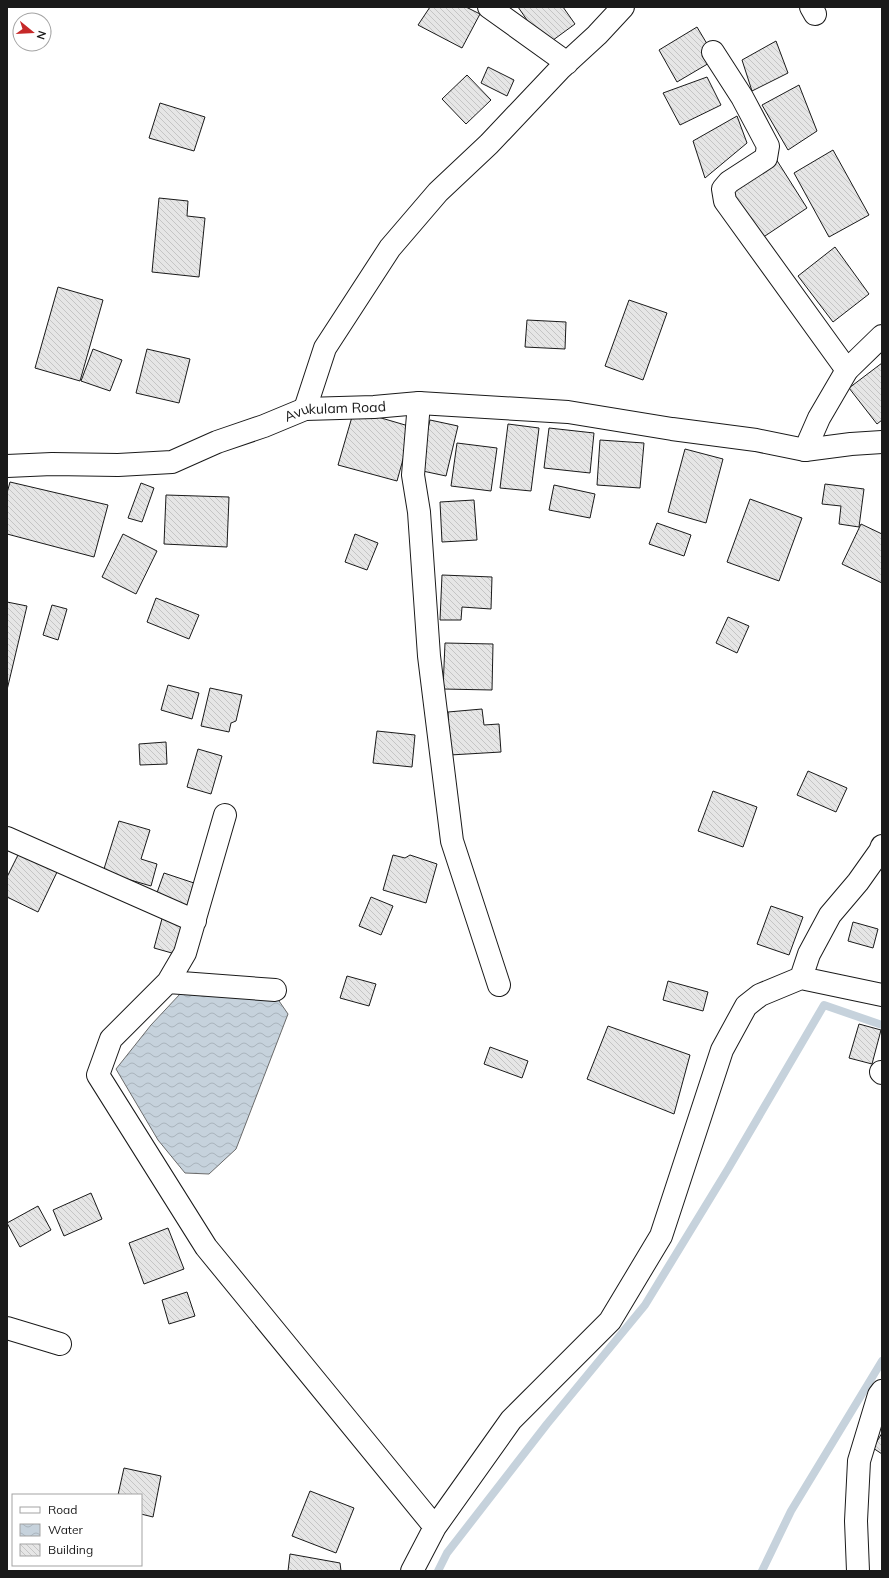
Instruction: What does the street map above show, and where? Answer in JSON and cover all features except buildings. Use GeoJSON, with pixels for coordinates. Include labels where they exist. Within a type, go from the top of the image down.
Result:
{"type":"FeatureCollection","features":[{"type":"Feature","properties":{"kind":"street"},"geometry":{"type":"LineString","coordinates":[[489,7],[567,63]]}},
{"type":"Feature","properties":{"kind":"street"},"geometry":{"type":"LineString","coordinates":[[305,409],[325,348],[390,248],[438,192],[597,35],[623,7]]}},
{"type":"Feature","properties":{"kind":"street"},"geometry":{"type":"LineString","coordinates":[[713,52],[742,97],[768,146],[766,158],[729,182],[723,189],[725,201],[847,370]]}},
{"type":"Feature","properties":{"kind":"street"},"geometry":{"type":"LineString","coordinates":[[805,450],[819,418],[847,370],[882,336]]}},
{"type":"Feature","properties":{"kind":"street"},"geometry":{"type":"LineString","coordinates":[[419,403],[413,475],[419,512],[429,656],[452,841],[499,985]]}},
{"type":"Feature","properties":{"kind":"street","name":"Avukulam Road"},"geometry":{"type":"LineString","coordinates":[[7,466],[52,464],[118,465],[172,462],[217,442],[264,426],[305,409],[374,407],[419,403],[568,412],[672,429],[756,440],[805,450],[851,444],[882,442]]}},
{"type":"Feature","properties":{"kind":"street"},"geometry":{"type":"LineString","coordinates":[[225,815],[185,953],[168,982],[112,1039],[98,1075],[206,1246],[435,1527]]}},
{"type":"Feature","properties":{"kind":"street"},"geometry":{"type":"LineString","coordinates":[[7,838],[195,921]]}},
{"type":"Feature","properties":{"kind":"street"},"geometry":{"type":"LineString","coordinates":[[801,978],[809,954],[830,915],[858,882],[882,846]]}},
{"type":"Feature","properties":{"kind":"street"},"geometry":{"type":"LineString","coordinates":[[412,1571],[435,1527],[511,1420],[610,1321],[661,1236],[722,1050],[746,1006],[760,995],[801,978],[882,995]]}},
{"type":"Feature","properties":{"kind":"street"},"geometry":{"type":"LineString","coordinates":[[168,982],[275,990]]}},
{"type":"Feature","properties":{"kind":"street"},"geometry":{"type":"LineString","coordinates":[[7,1328],[60,1344]]}},
{"type":"Feature","properties":{"kind":"street"},"geometry":{"type":"LineString","coordinates":[[858,1571],[856,1521],[859,1461],[879,1395],[882,1391]]}},
{"type":"Feature","properties":{"kind":"water"},"geometry":{"type":"Polygon","coordinates":[[[195,978],[277,998],[288,1014],[236,1149],[209,1174],[185,1173],[158,1140],[116,1069],[151,1025],[195,978]]]}},
{"type":"Feature","properties":{"kind":"waterway"},"geometry":{"type":"LineString","coordinates":[[438,1571],[447,1553],[547,1424],[645,1305],[728,1169],[824,1005],[882,1025]]}},
{"type":"Feature","properties":{"kind":"waterway"},"geometry":{"type":"LineString","coordinates":[[762,1571],[791,1511],[882,1361]]}}]}
